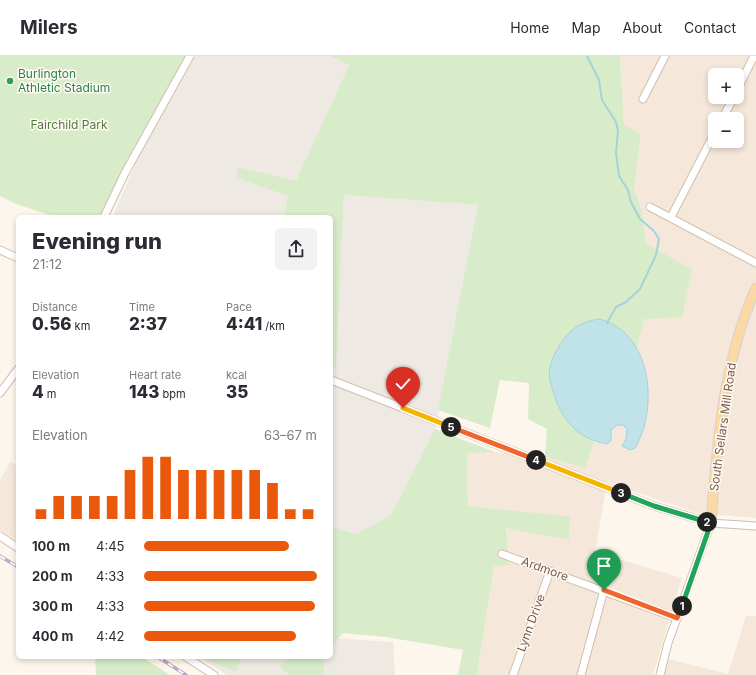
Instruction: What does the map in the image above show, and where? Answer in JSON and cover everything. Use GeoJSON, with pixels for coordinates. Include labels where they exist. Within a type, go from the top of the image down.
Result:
{"type":"FeatureCollection","features":[{"type":"Feature","properties":{"kind":"main road","name":"South Sellars Mill Road"},"geometry":{"type":"LineString","coordinates":[[711,523],[717,454],[725,393],[734,349],[756,288]]}},
{"type":"Feature","properties":{"kind":"street"},"geometry":{"type":"LineString","coordinates":[[105,215],[125,172],[190,56]]}},
{"type":"Feature","properties":{"kind":"street"},"geometry":{"type":"LineString","coordinates":[[643,99],[665,56]]}},
{"type":"Feature","properties":{"kind":"street"},"geometry":{"type":"LineString","coordinates":[[744,76],[754,56]]}},
{"type":"Feature","properties":{"kind":"street"},"geometry":{"type":"LineString","coordinates":[[671,217],[708,146]]}},
{"type":"Feature","properties":{"kind":"street"},"geometry":{"type":"LineString","coordinates":[[650,207],[756,263]]}},
{"type":"Feature","properties":{"kind":"street"},"geometry":{"type":"LineString","coordinates":[[0,250],[16,257]]}},
{"type":"Feature","properties":{"kind":"street"},"geometry":{"type":"LineString","coordinates":[[0,393],[16,372]]}},
{"type":"Feature","properties":{"kind":"street"},"geometry":{"type":"LineString","coordinates":[[333,381],[654,506],[711,523],[756,526]]}},
{"type":"Feature","properties":{"kind":"street"},"geometry":{"type":"LineString","coordinates":[[660,675],[677,618],[711,523]]}},
{"type":"Feature","properties":{"kind":"street"},"geometry":{"type":"LineString","coordinates":[[0,536],[16,547]]}},
{"type":"Feature","properties":{"kind":"street","name":"Ardmore"},"geometry":{"type":"LineString","coordinates":[[502,554],[604,590],[677,618]]}},
{"type":"Feature","properties":{"kind":"street","name":"Lynn Drive"},"geometry":{"type":"LineString","coordinates":[[513,675],[550,572]]}},
{"type":"Feature","properties":{"kind":"street"},"geometry":{"type":"LineString","coordinates":[[581,675],[604,590]]}},
{"type":"Feature","properties":{"kind":"street"},"geometry":{"type":"LineString","coordinates":[[189,659],[214,675]]}},
{"type":"Feature","properties":{"kind":"shaded area"},"geometry":{"type":"Polygon","coordinates":[[[195,56],[330,56],[349,65],[296,182],[239,167],[236,178],[288,196],[283,215],[113,215],[144,145],[195,56]]]}},
{"type":"Feature","properties":{"kind":"shaded area"},"geometry":{"type":"Polygon","coordinates":[[[620,56],[756,56],[756,518],[697,513],[607,482],[595,552],[682,578],[653,675],[477,675],[494,565],[509,564],[506,527],[568,540],[570,516],[468,506],[467,452],[495,452],[545,457],[585,468],[594,442],[607,444],[611,430],[617,425],[623,425],[627,429],[626,439],[630,450],[644,364],[637,348],[644,319],[646,244],[642,210],[634,188],[641,135],[624,124],[620,56]]]}},
{"type":"Feature","properties":{"kind":"shaded area"},"geometry":{"type":"Polygon","coordinates":[[[344,195],[478,205],[436,427],[391,515],[352,537],[333,529],[333,368],[336,369],[344,195]]]}},
{"type":"Feature","properties":{"kind":"shaded area"},"geometry":{"type":"Polygon","coordinates":[[[10,462],[16,465],[16,540],[0,530],[0,480],[10,462]]]}},
{"type":"Feature","properties":{"kind":"shaded area"},"geometry":{"type":"Polygon","coordinates":[[[746,616],[756,616],[756,675],[664,675],[668,659],[728,674],[746,616]]]}},
{"type":"Feature","properties":{"kind":"shaded area"},"geometry":{"type":"Polygon","coordinates":[[[333,638],[393,642],[395,675],[227,675],[202,659],[333,659],[333,638]]]}},
{"type":"Feature","properties":{"kind":"green space","name":"Fairchild Park"},"geometry":{"type":"Polygon","coordinates":[[[0,56],[186,56],[128,158],[100,215],[50,215],[16,204],[0,196],[0,56]]]}},
{"type":"Feature","properties":{"kind":"green space"},"geometry":{"type":"Polygon","coordinates":[[[330,56],[620,56],[624,124],[641,135],[634,188],[642,210],[646,244],[692,269],[682,317],[644,319],[637,348],[616,326],[599,319],[579,432],[594,442],[585,468],[545,457],[547,429],[528,419],[529,383],[500,380],[490,428],[438,410],[478,205],[344,195],[336,370],[333,368],[333,215],[283,215],[288,196],[236,178],[238,167],[296,181],[349,65],[330,56]]]}},
{"type":"Feature","properties":{"kind":"green space"},"geometry":{"type":"Polygon","coordinates":[[[435,429],[495,452],[467,453],[468,506],[570,516],[569,540],[506,528],[509,565],[494,566],[477,675],[458,675],[463,650],[386,637],[343,633],[333,645],[333,528],[356,534],[391,515],[435,429]]]}},
{"type":"Feature","properties":{"kind":"green space"},"geometry":{"type":"Polygon","coordinates":[[[95,659],[145,659],[170,675],[96,675],[95,659]]]}},
{"type":"Feature","properties":{"kind":"green space"},"geometry":{"type":"Polygon","coordinates":[[[206,659],[240,659],[236,672],[206,659]]]}},
{"type":"Feature","properties":{"kind":"green space"},"geometry":{"type":"Polygon","coordinates":[[[286,659],[323,659],[324,675],[290,675],[280,667],[286,659]]]}},
{"type":"Feature","properties":{"kind":"water"},"geometry":{"type":"Polygon","coordinates":[[[599,319],[617,327],[630,339],[640,355],[646,373],[648,393],[647,413],[643,432],[635,448],[630,450],[622,446],[626,439],[627,429],[623,425],[617,425],[611,430],[611,441],[607,444],[587,438],[572,426],[566,419],[556,401],[551,382],[549,370],[551,364],[555,353],[567,335],[581,324],[599,319]]]}},
{"type":"Feature","properties":{"kind":"waterway"},"geometry":{"type":"LineString","coordinates":[[587,56],[599,80],[602,100],[616,122],[618,131],[616,153],[619,176],[628,190],[631,202],[640,219],[654,231],[659,239],[656,255],[640,289],[626,302],[616,307],[607,323]]}},
{"type":"Feature","properties":{"kind":"railway"},"geometry":{"type":"LineString","coordinates":[[0,556],[16,566]]}},
{"type":"Feature","properties":{"kind":"railway"},"geometry":{"type":"LineString","coordinates":[[161,659],[186,675]]}},
{"type":"Feature","properties":{"kind":"place","name":"Burlington Athletic Stadium"},"geometry":{"type":"Point","coordinates":[10,81]}},
{"type":"Feature","properties":{"kind":"route"},"geometry":{"type":"LineString","coordinates":[[403,408],[654,506],[711,523],[677,618],[604,590]]}}]}
